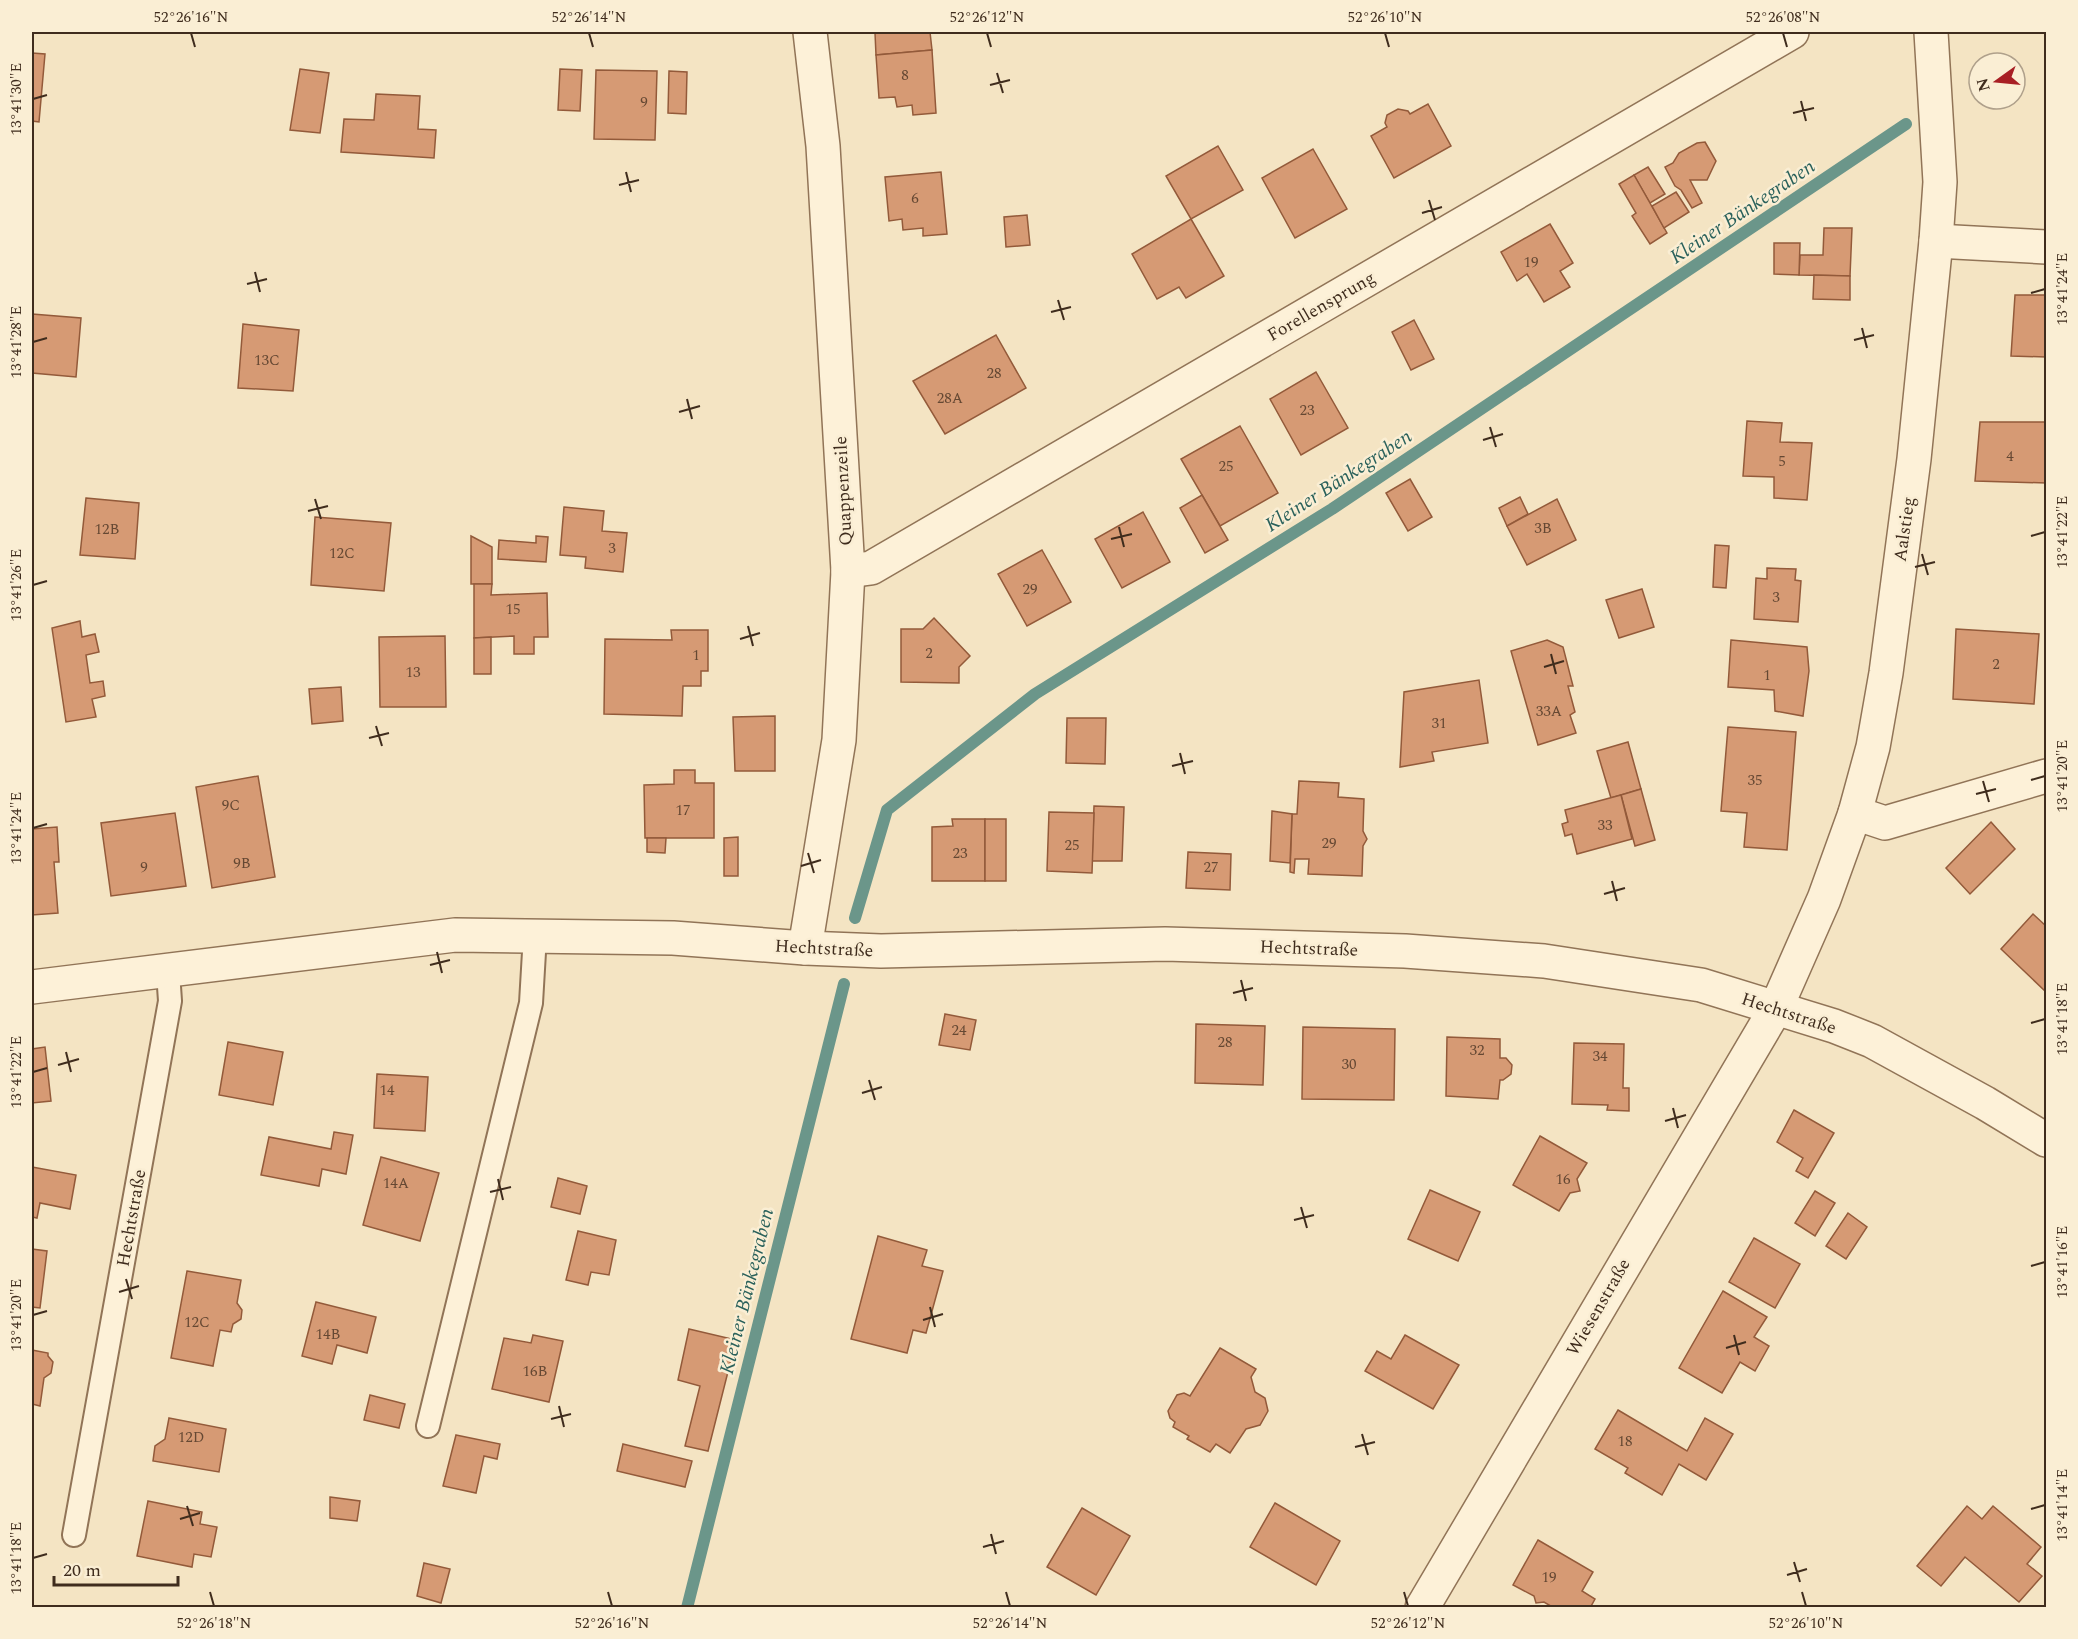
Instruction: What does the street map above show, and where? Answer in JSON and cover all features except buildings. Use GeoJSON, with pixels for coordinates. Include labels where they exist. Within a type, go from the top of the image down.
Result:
{"type":"FeatureCollection","features":[{"type":"Feature","properties":{"kind":"street","name":"Quappenzeile"},"geometry":{"type":"LineString","coordinates":[[806,948],[838,740],[848,571],[823,146],[810,32]]}},
{"type":"Feature","properties":{"kind":"street","name":"Forellensprung"},"geometry":{"type":"LineString","coordinates":[[848,571],[871,568],[1792,32]]}},
{"type":"Feature","properties":{"kind":"street","name":"Aalstieg"},"geometry":{"type":"LineString","coordinates":[[1776,1008],[1824,899],[1855,813],[1873,747],[1886,673],[1914,459],[1936,241],[1940,182],[1931,32]]}},
{"type":"Feature","properties":{"kind":"street"},"geometry":{"type":"LineString","coordinates":[[1936,241],[2046,247]]}},
{"type":"Feature","properties":{"kind":"street"},"geometry":{"type":"LineString","coordinates":[[1855,813],[1885,824],[2046,776]]}},
{"type":"Feature","properties":{"kind":"street","name":"Hechtstraße"},"geometry":{"type":"LineString","coordinates":[[32,987],[455,935],[673,938],[881,951],[1165,944],[1405,951],[1544,961],[1701,985],[1834,1026],[1872,1041],[1985,1103],[2046,1140]]}},
{"type":"Feature","properties":{"kind":"street","name":"Wiesenstraße"},"geometry":{"type":"LineString","coordinates":[[1422,1608],[1685,1158],[1776,1008]]}},
{"type":"Feature","properties":{"kind":"lane"},"geometry":{"type":"LineString","coordinates":[[428,1426],[531,1003],[535,935]]}},
{"type":"Feature","properties":{"kind":"lane","name":"Hechtstraße"},"geometry":{"type":"LineString","coordinates":[[74,1535],[170,1001],[168,972]]}},
{"type":"Feature","properties":{"kind":"waterway","name":"Kleiner Bänkegraben"},"geometry":{"type":"LineString","coordinates":[[855,918],[887,810],[1035,694],[1332,509],[1906,124]]}},
{"type":"Feature","properties":{"kind":"waterway","name":"Kleiner Bänkegraben"},"geometry":{"type":"LineString","coordinates":[[687,1608],[844,984]]}}]}
